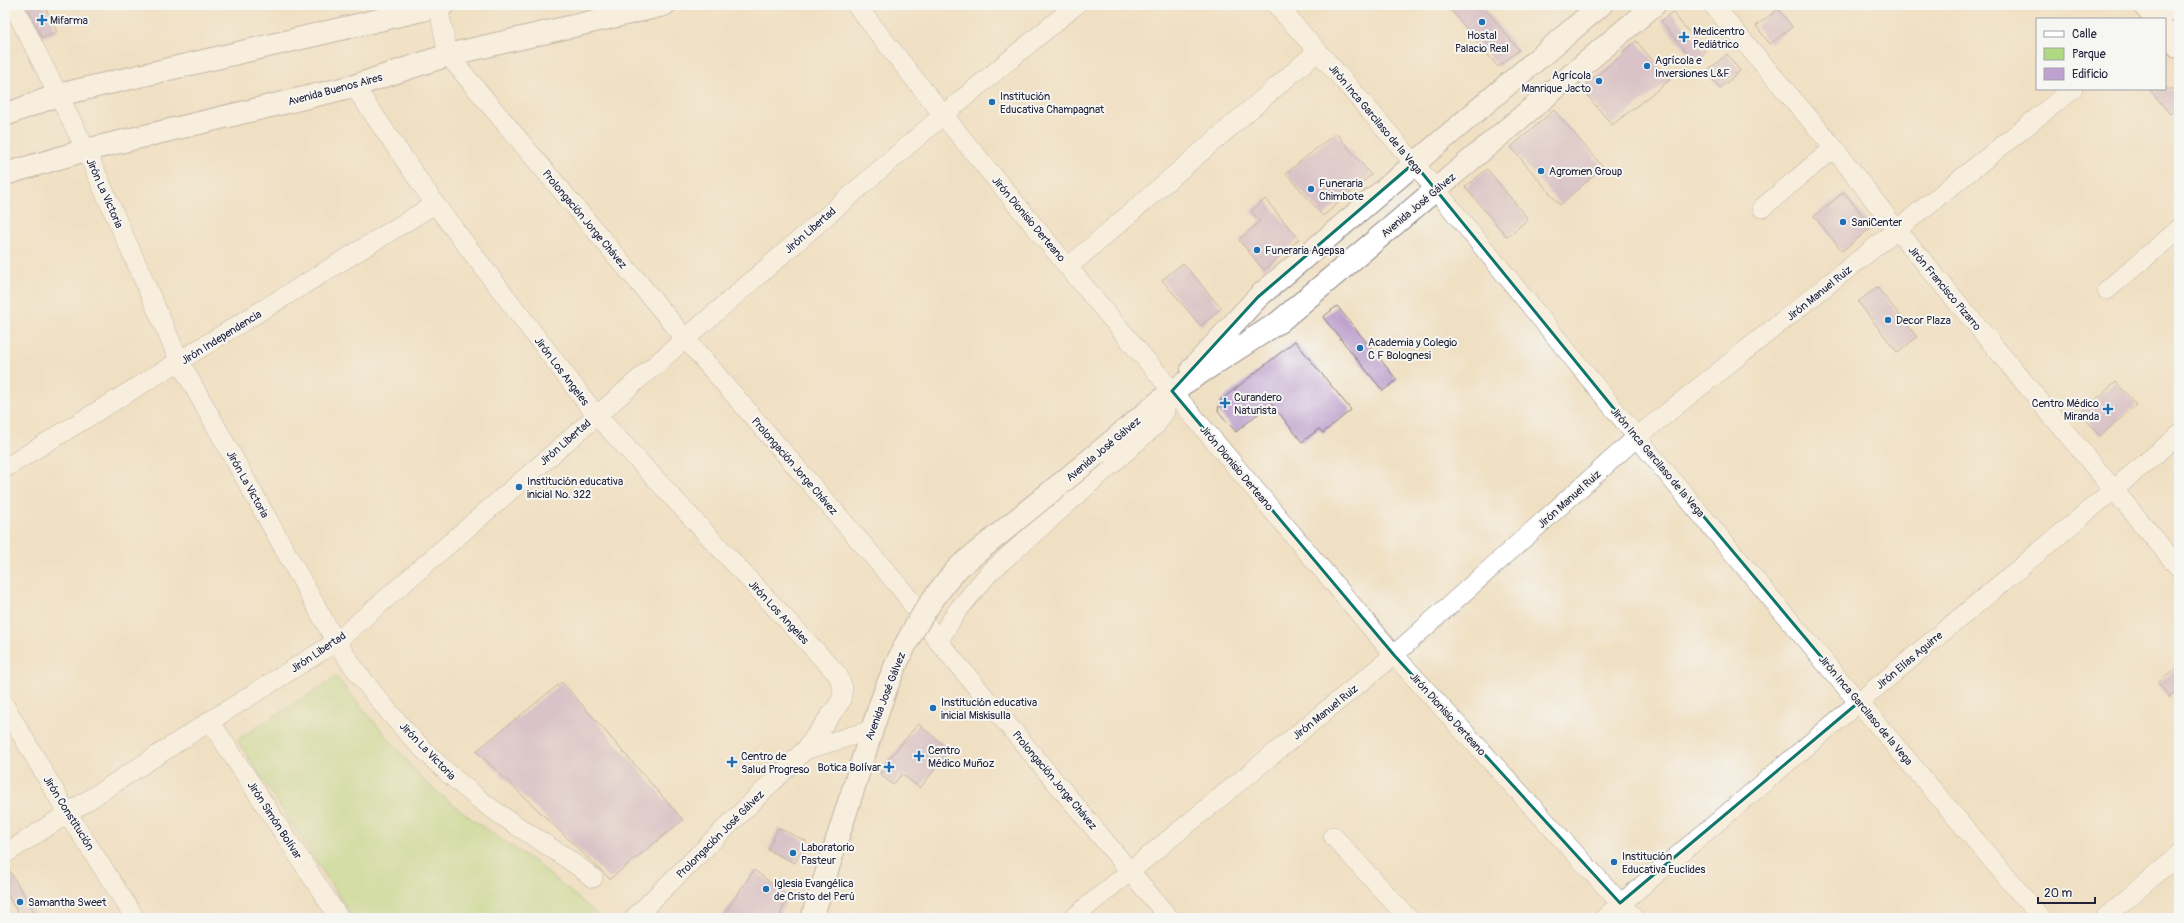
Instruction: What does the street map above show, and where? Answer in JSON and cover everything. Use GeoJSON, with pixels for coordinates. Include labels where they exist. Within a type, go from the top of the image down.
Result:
{"type":"FeatureCollection","features":[{"type":"Feature","properties":{"kind":"main road","name":"Avenida Buenos Aires"},"geometry":{"type":"LineString","coordinates":[[5,174],[86,150],[354,86],[448,55],[664,5]]}},
{"type":"Feature","properties":{"kind":"main road","name":"Avenida José Gálvez"},"geometry":{"type":"LineString","coordinates":[[812,918],[880,705],[902,651],[926,607],[941,587],[959,567],[1169,393],[1258,296],[1601,5]]}},
{"type":"Feature","properties":{"kind":"main road","name":"Avenida José Gálvez"},"geometry":{"type":"LineString","coordinates":[[1169,393],[1279,322],[1654,5]]}},
{"type":"Feature","properties":{"kind":"main road"},"geometry":{"type":"LineString","coordinates":[[2144,5],[2155,18]]}},
{"type":"Feature","properties":{"kind":"main road"},"geometry":{"type":"LineString","coordinates":[[5,115],[58,95],[440,6]]}},
{"type":"Feature","properties":{"kind":"main road"},"geometry":{"type":"LineString","coordinates":[[2166,31],[2179,47]]}},
{"type":"Feature","properties":{"kind":"street","name":"Jirón La Victoria"},"geometry":{"type":"LineString","coordinates":[[13,5],[86,150],[180,362],[336,642],[360,678],[444,770],[475,796],[594,878]]}},
{"type":"Feature","properties":{"kind":"street","name":"Jirón Dionisio Derteano"},"geometry":{"type":"LineString","coordinates":[[856,5],[943,115],[1169,393],[1394,655],[1634,918]]}},
{"type":"Feature","properties":{"kind":"street","name":"Jirón Libertad"},"geometry":{"type":"LineString","coordinates":[[5,854],[210,721],[336,642],[943,115],[1076,5]]}},
{"type":"Feature","properties":{"kind":"street","name":"Jirón Inca Garcilaso de la Vega"},"geometry":{"type":"LineString","coordinates":[[1276,5],[1318,51],[1436,189],[1637,437],[2041,918]]}},
{"type":"Feature","properties":{"kind":"street","name":"Jirón Francisco Pizarro"},"geometry":{"type":"LineString","coordinates":[[1713,5],[1834,148],[1897,230],[2179,568]]}},
{"type":"Feature","properties":{"kind":"street"},"geometry":{"type":"LineString","coordinates":[[2160,18],[2175,5]]}},
{"type":"Feature","properties":{"kind":"street","name":"Prolongación Jorge Chávez"},"geometry":{"type":"LineString","coordinates":[[440,6],[448,55],[685,338],[903,591],[938,641],[1169,918]]}},
{"type":"Feature","properties":{"kind":"street"},"geometry":{"type":"LineString","coordinates":[[1068,267],[1318,51]]}},
{"type":"Feature","properties":{"kind":"street","name":"Jirón Los Angeles"},"geometry":{"type":"LineString","coordinates":[[354,86],[436,204],[596,415],[838,675],[843,688]]}},
{"type":"Feature","properties":{"kind":"street","name":"Jirón Manuel Ruiz"},"geometry":{"type":"LineString","coordinates":[[1073,918],[1394,655],[1637,437],[2071,90]]}},
{"type":"Feature","properties":{"kind":"street"},"geometry":{"type":"LineString","coordinates":[[1762,208],[1834,148]]}},
{"type":"Feature","properties":{"kind":"street","name":"Jirón Independencia"},"geometry":{"type":"LineString","coordinates":[[5,468],[436,204]]}},
{"type":"Feature","properties":{"kind":"street"},"geometry":{"type":"LineString","coordinates":[[2107,290],[2179,229]]}},
{"type":"Feature","properties":{"kind":"street"},"geometry":{"type":"LineString","coordinates":[[938,641],[958,610],[989,573],[1156,425],[1165,411],[1169,393]]}},
{"type":"Feature","properties":{"kind":"street","name":"Jirón Elías Aguirre"},"geometry":{"type":"LineString","coordinates":[[1604,918],[1859,702],[2179,435]]}},
{"type":"Feature","properties":{"kind":"street","name":"Prolongación José Gálvez"},"geometry":{"type":"LineString","coordinates":[[634,918],[805,750],[841,701],[843,688]]}},
{"type":"Feature","properties":{"kind":"street","name":"Jirón Constitución"},"geometry":{"type":"LineString","coordinates":[[5,706],[68,814],[135,918]]}},
{"type":"Feature","properties":{"kind":"street","name":"Jirón Simón Bolívar"},"geometry":{"type":"LineString","coordinates":[[210,721],[339,918]]}},
{"type":"Feature","properties":{"kind":"street","name":"Prolongación José Gálvez"},"geometry":{"type":"LineString","coordinates":[[805,750],[871,730]]}},
{"type":"Feature","properties":{"kind":"street"},"geometry":{"type":"LineString","coordinates":[[1333,836],[1408,918]]}},
{"type":"Feature","properties":{"kind":"street"},"geometry":{"type":"LineString","coordinates":[[2104,918],[2179,854]]}},
{"type":"Feature","properties":{"kind":"highlighted area"},"geometry":{"type":"Polygon","coordinates":[[[1414,163],[1637,437],[1859,702],[1620,903],[1394,655],[1172,391],[1258,297],[1414,163]]]}},
{"type":"Feature","properties":{"kind":"green space"},"geometry":{"type":"Polygon","coordinates":[[[336,677],[426,783],[477,823],[535,862],[596,913],[590,918],[353,918],[237,740],[336,677]]]}},
{"type":"Feature","properties":{"kind":"building","name":"Mifarma"},"geometry":{"type":"Polygon","coordinates":[[[26,5],[44,5],[57,32],[42,38],[26,5]]]}},
{"type":"Feature","properties":{"kind":"building"},"geometry":{"type":"Polygon","coordinates":[[[1447,5],[1482,5],[1519,50],[1498,67],[1447,5]]]}},
{"type":"Feature","properties":{"kind":"building"},"geometry":{"type":"Polygon","coordinates":[[[1778,9],[1792,27],[1770,44],[1756,26],[1778,9]]]}},
{"type":"Feature","properties":{"kind":"building","name":"Medicentro Pediátrico"},"geometry":{"type":"Polygon","coordinates":[[[1672,12],[1706,52],[1695,62],[1661,21],[1672,12]]]}},
{"type":"Feature","properties":{"kind":"building"},"geometry":{"type":"Polygon","coordinates":[[[1636,41],[1670,80],[1612,125],[1581,88],[1625,53],[1624,51],[1636,41]]]}},
{"type":"Feature","properties":{"kind":"building"},"geometry":{"type":"Polygon","coordinates":[[[1727,54],[1740,71],[1720,88],[1706,72],[1727,54]]]}},
{"type":"Feature","properties":{"kind":"building"},"geometry":{"type":"Polygon","coordinates":[[[2179,89],[2179,106],[2170,114],[2150,90],[2179,89]]]}},
{"type":"Feature","properties":{"kind":"building"},"geometry":{"type":"Polygon","coordinates":[[[1554,110],[1603,167],[1560,205],[1511,147],[1554,110]]]}},
{"type":"Feature","properties":{"kind":"building"},"geometry":{"type":"Polygon","coordinates":[[[1336,133],[1371,175],[1323,216],[1286,173],[1336,133]]]}},
{"type":"Feature","properties":{"kind":"building"},"geometry":{"type":"Polygon","coordinates":[[[1487,169],[1528,219],[1507,237],[1465,187],[1487,169]]]}},
{"type":"Feature","properties":{"kind":"building","name":"SaniCenter"},"geometry":{"type":"Polygon","coordinates":[[[1844,192],[1872,227],[1842,251],[1814,216],[1844,192]]]}},
{"type":"Feature","properties":{"kind":"building"},"geometry":{"type":"Polygon","coordinates":[[[1265,199],[1299,239],[1264,270],[1239,240],[1260,221],[1251,211],[1265,199]]]}},
{"type":"Feature","properties":{"kind":"building"},"geometry":{"type":"Polygon","coordinates":[[[1183,263],[1221,308],[1201,326],[1162,280],[1183,263]]]}},
{"type":"Feature","properties":{"kind":"building","name":"Decor Plaza"},"geometry":{"type":"Polygon","coordinates":[[[1877,287],[1917,337],[1898,353],[1858,302],[1877,287]]]}},
{"type":"Feature","properties":{"kind":"building","name":"Academia y Colegio C F Bolognesi"},"geometry":{"type":"Polygon","coordinates":[[[1337,306],[1397,380],[1383,391],[1323,317],[1337,306]]]}},
{"type":"Feature","properties":{"kind":"building"},"geometry":{"type":"Polygon","coordinates":[[[1295,341],[1351,410],[1323,433],[1319,429],[1302,442],[1271,403],[1236,432],[1218,411],[1220,401],[1295,341]]]}},
{"type":"Feature","properties":{"kind":"building","name":"Centro Médico Miranda"},"geometry":{"type":"Polygon","coordinates":[[[2116,382],[2136,405],[2100,436],[2080,413],[2116,382]]]}},
{"type":"Feature","properties":{"kind":"building"},"geometry":{"type":"Polygon","coordinates":[[[2179,666],[2179,689],[2169,697],[2158,683],[2179,666]]]}},
{"type":"Feature","properties":{"kind":"building"},"geometry":{"type":"Polygon","coordinates":[[[562,682],[683,820],[610,879],[476,751],[562,682]]]}},
{"type":"Feature","properties":{"kind":"building","name":"Centro Médico Muñoz"},"geometry":{"type":"Polygon","coordinates":[[[918,724],[950,750],[920,788],[902,774],[893,785],[880,774],[887,761],[918,724]]]}},
{"type":"Feature","properties":{"kind":"building"},"geometry":{"type":"Polygon","coordinates":[[[778,828],[806,841],[795,863],[768,850],[778,828]]]}},
{"type":"Feature","properties":{"kind":"building","name":"Samantha Sweet"},"geometry":{"type":"Polygon","coordinates":[[[5,865],[38,918],[21,918],[5,891],[5,865]]]}},
{"type":"Feature","properties":{"kind":"building"},"geometry":{"type":"Polygon","coordinates":[[[754,870],[788,896],[779,918],[721,918],[754,870]]]}},
{"type":"Feature","properties":{"kind":"place","name":"Mifarma"},"geometry":{"type":"Point","coordinates":[42,20]}},
{"type":"Feature","properties":{"kind":"place","name":"Hostal Palacio Real"},"geometry":{"type":"Point","coordinates":[1482,22]}},
{"type":"Feature","properties":{"kind":"place","name":"Medicentro Pediátrico"},"geometry":{"type":"Point","coordinates":[1684,37]}},
{"type":"Feature","properties":{"kind":"place","name":"Agrícola e Inversiones L&F"},"geometry":{"type":"Point","coordinates":[1647,66]}},
{"type":"Feature","properties":{"kind":"place","name":"Agrícola Manrique Jacto"},"geometry":{"type":"Point","coordinates":[1599,81]}},
{"type":"Feature","properties":{"kind":"place","name":"Institución Educativa Champagnat"},"geometry":{"type":"Point","coordinates":[992,102]}},
{"type":"Feature","properties":{"kind":"place","name":"Agromen Group"},"geometry":{"type":"Point","coordinates":[1541,171]}},
{"type":"Feature","properties":{"kind":"place","name":"Funeraria Chimbote"},"geometry":{"type":"Point","coordinates":[1311,189]}},
{"type":"Feature","properties":{"kind":"place","name":"SaniCenter"},"geometry":{"type":"Point","coordinates":[1843,222]}},
{"type":"Feature","properties":{"kind":"place","name":"Funeraria Agepsa"},"geometry":{"type":"Point","coordinates":[1257,250]}},
{"type":"Feature","properties":{"kind":"place","name":"Decor Plaza"},"geometry":{"type":"Point","coordinates":[1888,320]}},
{"type":"Feature","properties":{"kind":"place","name":"Academia y Colegio C F Bolognesi"},"geometry":{"type":"Point","coordinates":[1360,348]}},
{"type":"Feature","properties":{"kind":"place","name":"Curandero Naturista"},"geometry":{"type":"Point","coordinates":[1225,403]}},
{"type":"Feature","properties":{"kind":"place","name":"Centro Médico Miranda"},"geometry":{"type":"Point","coordinates":[2108,409]}},
{"type":"Feature","properties":{"kind":"place","name":"Institución educativa inicial No. 322"},"geometry":{"type":"Point","coordinates":[519,487]}},
{"type":"Feature","properties":{"kind":"place","name":"Institución educativa inicial Miskisulla"},"geometry":{"type":"Point","coordinates":[933,708]}},
{"type":"Feature","properties":{"kind":"place","name":"Centro Médico Muñoz"},"geometry":{"type":"Point","coordinates":[919,756]}},
{"type":"Feature","properties":{"kind":"place","name":"Centro de Salud Progreso"},"geometry":{"type":"Point","coordinates":[732,762]}},
{"type":"Feature","properties":{"kind":"place","name":"Botica Bolívar"},"geometry":{"type":"Point","coordinates":[889,767]}},
{"type":"Feature","properties":{"kind":"place","name":"Laboratorio Pasteur"},"geometry":{"type":"Point","coordinates":[793,853]}},
{"type":"Feature","properties":{"kind":"place","name":"Institución Educativa Euclides"},"geometry":{"type":"Point","coordinates":[1614,862]}},
{"type":"Feature","properties":{"kind":"place","name":"Iglesia Evangélica de Cristo del Perú"},"geometry":{"type":"Point","coordinates":[766,889]}},
{"type":"Feature","properties":{"kind":"place","name":"Samantha Sweet"},"geometry":{"type":"Point","coordinates":[20,902]}}]}
